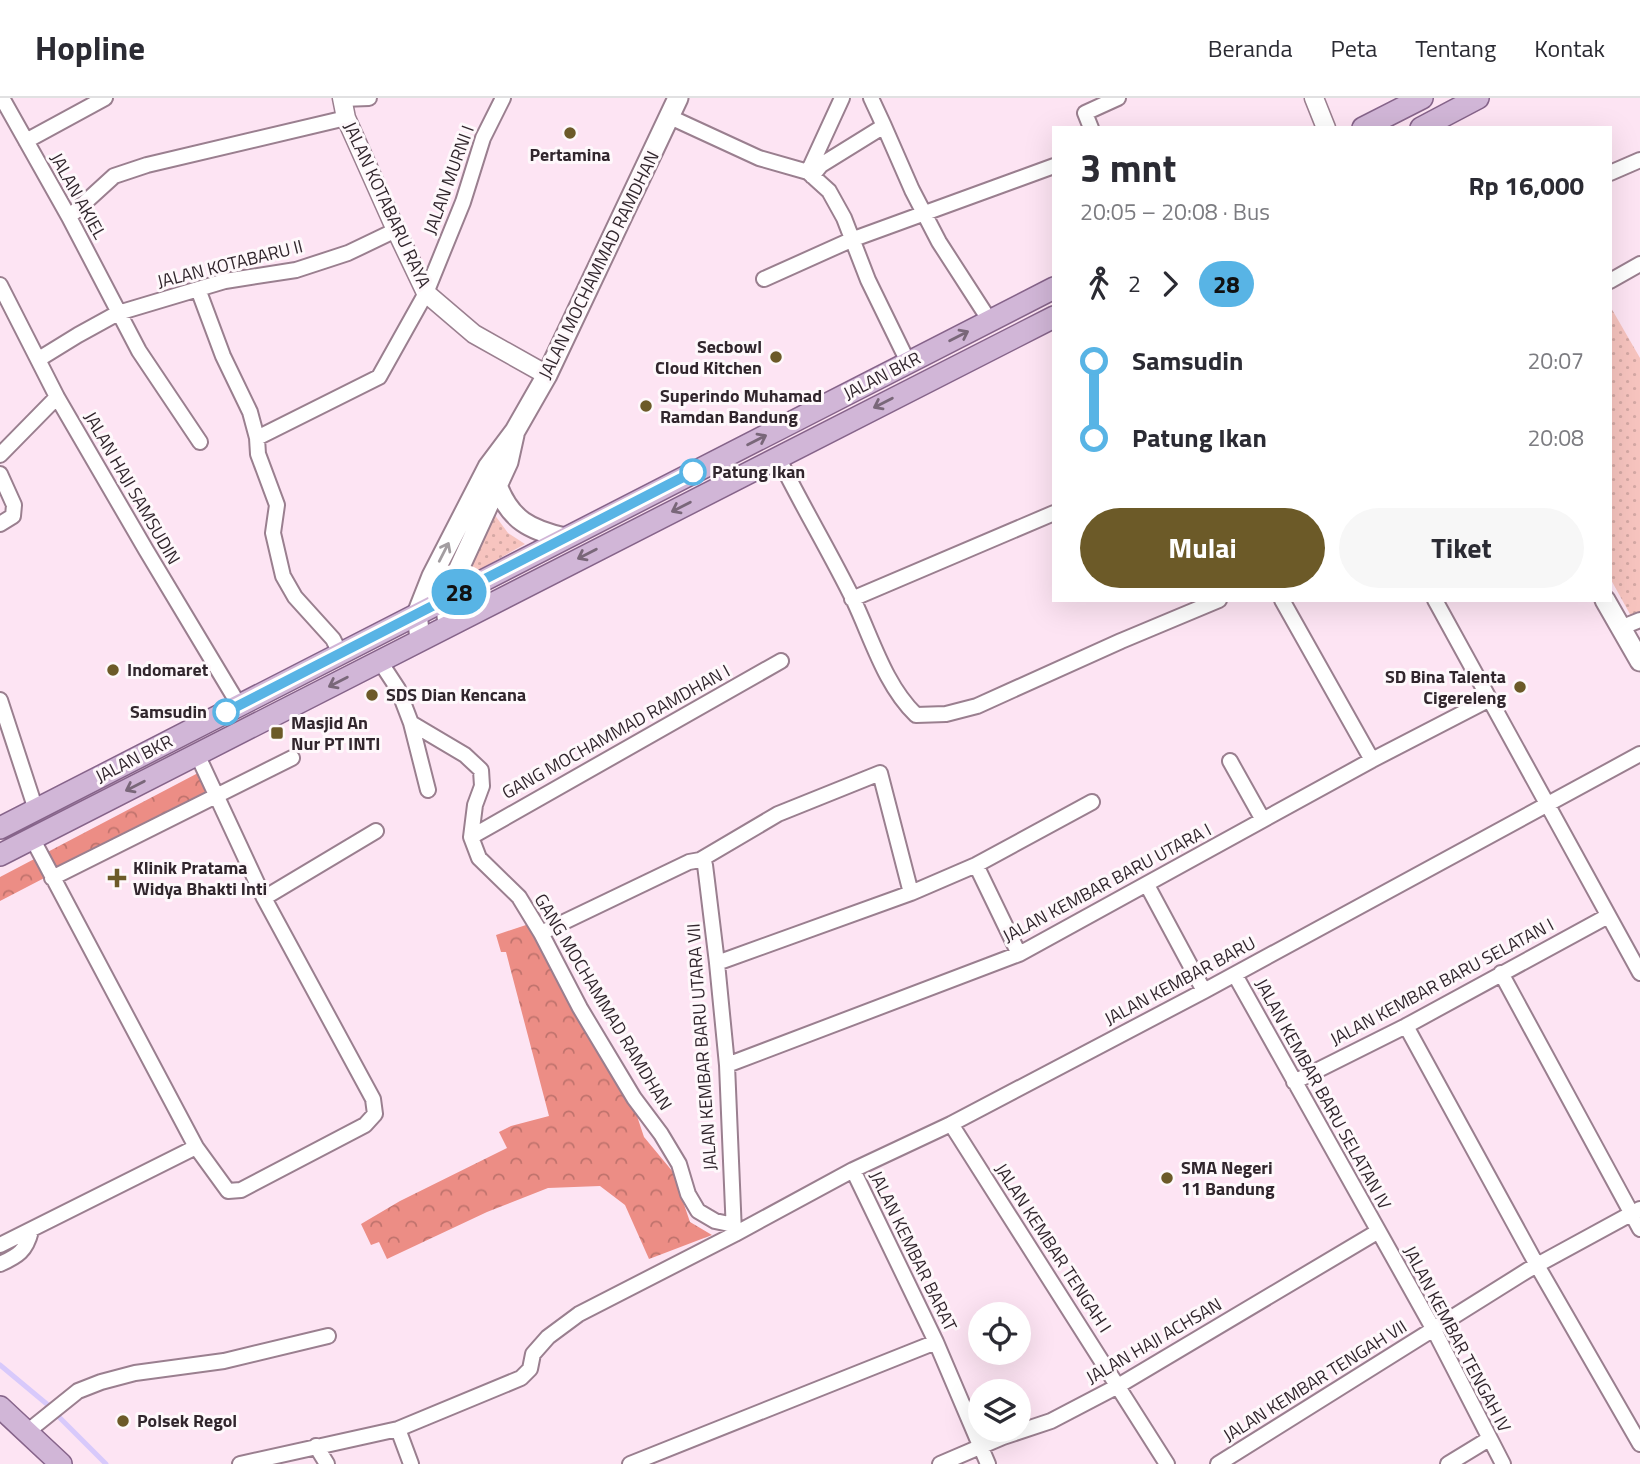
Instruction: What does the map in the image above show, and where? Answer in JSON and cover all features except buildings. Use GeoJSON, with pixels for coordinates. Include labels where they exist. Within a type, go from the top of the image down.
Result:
{"type":"FeatureCollection","features":[{"type":"Feature","properties":{"kind":"main road","name":"JALAN MOCHAMMAD RAMDHAN"},"geometry":{"type":"LineString","coordinates":[[420,639],[417,614],[432,576],[482,478],[515,431],[547,375],[678,98]]}},
{"type":"Feature","properties":{"kind":"main road"},"geometry":{"type":"LineString","coordinates":[[1367,126],[1422,98]]}},
{"type":"Feature","properties":{"kind":"main road"},"geometry":{"type":"LineString","coordinates":[[1426,126],[1478,98]]}},
{"type":"Feature","properties":{"kind":"main road","name":"JALAN BKR"},"geometry":{"type":"LineString","coordinates":[[0,828],[1052,289]]}},
{"type":"Feature","properties":{"kind":"main road","name":"JALAN BKR"},"geometry":{"type":"LineString","coordinates":[[0,855],[1052,318]]}},
{"type":"Feature","properties":{"kind":"main road","name":"JALAN MOCHAMMAD RAMDHAN"},"geometry":{"type":"LineString","coordinates":[[445,599],[508,462],[515,431]]}},
{"type":"Feature","properties":{"kind":"main road"},"geometry":{"type":"LineString","coordinates":[[497,485],[506,504],[520,521],[539,532],[565,538]]}},
{"type":"Feature","properties":{"kind":"main road"},"geometry":{"type":"LineString","coordinates":[[445,599],[449,624]]}},
{"type":"Feature","properties":{"kind":"main road"},"geometry":{"type":"LineString","coordinates":[[1606,602],[1640,661]]}},
{"type":"Feature","properties":{"kind":"main road"},"geometry":{"type":"LineString","coordinates":[[0,1407],[61,1464]]}},
{"type":"Feature","properties":{"kind":"street","name":"JALAN AKIEL"},"geometry":{"type":"LineString","coordinates":[[2,98],[69,217],[139,351],[200,442]]}},
{"type":"Feature","properties":{"kind":"street"},"geometry":{"type":"LineString","coordinates":[[26,141],[105,98]]}},
{"type":"Feature","properties":{"kind":"street"},"geometry":{"type":"LineString","coordinates":[[342,98],[369,98]]}},
{"type":"Feature","properties":{"kind":"street","name":"JALAN KOTABARU RAYA"},"geometry":{"type":"LineString","coordinates":[[342,98],[346,118],[426,293],[474,334],[547,375]]}},
{"type":"Feature","properties":{"kind":"street"},"geometry":{"type":"LineString","coordinates":[[810,174],[842,98]]}},
{"type":"Feature","properties":{"kind":"street"},"geometry":{"type":"LineString","coordinates":[[871,98],[939,242],[990,321]]}},
{"type":"Feature","properties":{"kind":"street"},"geometry":{"type":"LineString","coordinates":[[1090,126],[1085,113],[1118,98]]}},
{"type":"Feature","properties":{"kind":"street"},"geometry":{"type":"LineString","coordinates":[[1314,98],[1325,126]]}},
{"type":"Feature","properties":{"kind":"street","name":"JALAN MURNI I"},"geometry":{"type":"LineString","coordinates":[[257,438],[379,377],[426,293],[463,202],[482,138],[499,99]]}},
{"type":"Feature","properties":{"kind":"street"},"geometry":{"type":"LineString","coordinates":[[670,117],[759,158],[810,174],[829,191],[836,201],[850,240],[908,362]]}},
{"type":"Feature","properties":{"kind":"street"},"geometry":{"type":"LineString","coordinates":[[69,217],[114,176],[147,165],[346,118]]}},
{"type":"Feature","properties":{"kind":"street"},"geometry":{"type":"LineString","coordinates":[[810,174],[884,126]]}},
{"type":"Feature","properties":{"kind":"street"},"geometry":{"type":"LineString","coordinates":[[1612,172],[1640,160]]}},
{"type":"Feature","properties":{"kind":"street"},"geometry":{"type":"LineString","coordinates":[[764,279],[850,240],[1052,167]]}},
{"type":"Feature","properties":{"kind":"street","name":"JALAN KOTABARU II"},"geometry":{"type":"LineString","coordinates":[[39,359],[118,313],[225,282],[296,270],[348,253],[396,230]]}},
{"type":"Feature","properties":{"kind":"street"},"geometry":{"type":"LineString","coordinates":[[1612,280],[1640,264]]}},
{"type":"Feature","properties":{"kind":"street","name":"JALAN HAJI SAMSUDIN"},"geometry":{"type":"LineString","coordinates":[[0,285],[57,397],[163,581],[239,705]]}},
{"type":"Feature","properties":{"kind":"street"},"geometry":{"type":"LineString","coordinates":[[198,289],[228,368],[250,412],[258,454],[277,505],[273,533],[283,576],[295,597],[332,639],[340,653]]}},
{"type":"Feature","properties":{"kind":"street"},"geometry":{"type":"LineString","coordinates":[[0,455],[57,397]]}},
{"type":"Feature","properties":{"kind":"street"},"geometry":{"type":"LineString","coordinates":[[778,457],[852,599],[893,687],[916,715],[946,715],[977,706],[1214,602]]}},
{"type":"Feature","properties":{"kind":"street"},"geometry":{"type":"LineString","coordinates":[[0,474],[14,505],[13,516],[0,524]]}},
{"type":"Feature","properties":{"kind":"street"},"geometry":{"type":"LineString","coordinates":[[852,599],[1052,514]]}},
{"type":"Feature","properties":{"kind":"street"},"geometry":{"type":"LineString","coordinates":[[1283,602],[1372,760]]}},
{"type":"Feature","properties":{"kind":"street"},"geometry":{"type":"LineString","coordinates":[[1436,602],[1640,973]]}},
{"type":"Feature","properties":{"kind":"street"},"geometry":{"type":"LineString","coordinates":[[1620,628],[1640,620]]}},
{"type":"Feature","properties":{"kind":"street"},"geometry":{"type":"LineString","coordinates":[[379,660],[398,689],[411,723],[428,790]]}},
{"type":"Feature","properties":{"kind":"street","name":"GANG MOCHAMMAD RAMDHAN I"},"geometry":{"type":"LineString","coordinates":[[471,837],[781,661]]}},
{"type":"Feature","properties":{"kind":"street","name":"JALAN KEMBAR BARU UTARA I"},"geometry":{"type":"LineString","coordinates":[[727,1065],[1020,954],[1372,760],[1490,699]]}},
{"type":"Feature","properties":{"kind":"street"},"geometry":{"type":"LineString","coordinates":[[0,700],[36,810]]}},
{"type":"Feature","properties":{"kind":"street"},"geometry":{"type":"LineString","coordinates":[[411,723],[465,755],[481,770],[482,786],[475,805],[471,837]]}},
{"type":"Feature","properties":{"kind":"street"},"geometry":{"type":"LineString","coordinates":[[32,838],[196,1147],[228,1191],[241,1190],[365,1125],[375,1114],[373,1099],[264,898],[197,754]]}},
{"type":"Feature","properties":{"kind":"street","name":"JALAN KEMBAR BARU"},"geometry":{"type":"LineString","coordinates":[[398,1429],[522,1378],[530,1369],[533,1354],[548,1337],[579,1314],[734,1230],[951,1124],[1235,975],[1640,754]]}},
{"type":"Feature","properties":{"kind":"street"},"geometry":{"type":"LineString","coordinates":[[52,878],[292,758]]}},
{"type":"Feature","properties":{"kind":"street"},"geometry":{"type":"LineString","coordinates":[[1230,761],[1263,820]]}},
{"type":"Feature","properties":{"kind":"street"},"geometry":{"type":"LineString","coordinates":[[541,933],[689,862],[700,860],[778,814],[880,773],[911,892]]}},
{"type":"Feature","properties":{"kind":"street"},"geometry":{"type":"LineString","coordinates":[[718,963],[911,892],[976,865],[1092,802]]}},
{"type":"Feature","properties":{"kind":"street"},"geometry":{"type":"LineString","coordinates":[[264,898],[376,831]]}},
{"type":"Feature","properties":{"kind":"street","name":"GANG MOCHAMMAD RAMDHAN"},"geometry":{"type":"LineString","coordinates":[[471,837],[479,858],[519,897],[541,933],[580,1008],[678,1164],[688,1194],[698,1211],[734,1230]]}},
{"type":"Feature","properties":{"kind":"street","name":"JALAN KEMBAR BARU UTARA VII"},"geometry":{"type":"LineString","coordinates":[[700,860],[705,865],[718,963],[727,1065],[734,1230]]}},
{"type":"Feature","properties":{"kind":"street"},"geometry":{"type":"LineString","coordinates":[[976,865],[1020,954]]}},
{"type":"Feature","properties":{"kind":"street"},"geometry":{"type":"LineString","coordinates":[[1147,885],[1204,991]]}},
{"type":"Feature","properties":{"kind":"street","name":"JALAN KEMBAR BARU SELATAN I"},"geometry":{"type":"LineString","coordinates":[[1294,1082],[1406,1026],[1608,916]]}},
{"type":"Feature","properties":{"kind":"street"},"geometry":{"type":"LineString","coordinates":[[1501,973],[1635,1211],[1640,1229]]}},
{"type":"Feature","properties":{"kind":"street","name":"JALAN KEMBAR BARU SELATAN IV"},"geometry":{"type":"LineString","coordinates":[[1235,975],[1377,1231]]}},
{"type":"Feature","properties":{"kind":"street"},"geometry":{"type":"LineString","coordinates":[[1406,1026],[1537,1265],[1640,1444]]}},
{"type":"Feature","properties":{"kind":"street","name":"JALAN KEMBAR TENGAH I"},"geometry":{"type":"LineString","coordinates":[[951,1124],[1167,1464]]}},
{"type":"Feature","properties":{"kind":"street"},"geometry":{"type":"LineString","coordinates":[[6,1242],[196,1147]]}},
{"type":"Feature","properties":{"kind":"street","name":"JALAN KEMBAR BARAT"},"geometry":{"type":"LineString","coordinates":[[853,1170],[936,1342],[988,1464]]}},
{"type":"Feature","properties":{"kind":"street","name":"JALAN KEMBAR TENGAH VII"},"geometry":{"type":"LineString","coordinates":[[1218,1464],[1537,1265],[1635,1211]]}},
{"type":"Feature","properties":{"kind":"street"},"geometry":{"type":"LineString","coordinates":[[0,1264],[20,1254],[27,1245],[31,1231]]}},
{"type":"Feature","properties":{"kind":"street","name":"JALAN KEMBAR TENGAH IV"},"geometry":{"type":"LineString","coordinates":[[1377,1231],[1434,1330],[1503,1464]]}},
{"type":"Feature","properties":{"kind":"street","name":"JALAN HAJI ACHSAN"},"geometry":{"type":"LineString","coordinates":[[940,1464],[1051,1421],[1118,1386],[1377,1231]]}},
{"type":"Feature","properties":{"kind":"street"},"geometry":{"type":"LineString","coordinates":[[27,1432],[78,1391],[101,1382],[135,1373],[224,1361],[328,1336]]}},
{"type":"Feature","properties":{"kind":"street"},"geometry":{"type":"LineString","coordinates":[[630,1464],[936,1342]]}},
{"type":"Feature","properties":{"kind":"street"},"geometry":{"type":"LineString","coordinates":[[240,1464],[398,1429],[411,1464]]}},
{"type":"Feature","properties":{"kind":"street"},"geometry":{"type":"LineString","coordinates":[[1448,1464],[1489,1439]]}},
{"type":"Feature","properties":{"kind":"street"},"geometry":{"type":"LineString","coordinates":[[316,1446],[327,1464]]}},
{"type":"Feature","properties":{"kind":"shaded area"},"geometry":{"type":"Polygon","coordinates":[[[1612,309],[1640,358],[1640,612],[1631,616],[1612,582],[1612,309]]]}},
{"type":"Feature","properties":{"kind":"shaded area"},"geometry":{"type":"Polygon","coordinates":[[[494,514],[508,533],[525,544],[461,580],[494,514]]]}},
{"type":"Feature","properties":{"kind":"green space"},"geometry":{"type":"Polygon","coordinates":[[[198,773],[208,793],[0,901],[0,877],[198,773]]]}},
{"type":"Feature","properties":{"kind":"green space"},"geometry":{"type":"Polygon","coordinates":[[[529,924],[635,1110],[644,1137],[673,1172],[690,1222],[712,1235],[649,1259],[625,1205],[600,1186],[548,1188],[487,1212],[387,1259],[379,1242],[371,1245],[361,1224],[400,1201],[507,1148],[499,1132],[549,1116],[506,952],[501,952],[496,935],[529,924]]]}},
{"type":"Feature","properties":{"kind":"waterway"},"geometry":{"type":"LineString","coordinates":[[0,1365],[48,1405]]}},
{"type":"Feature","properties":{"kind":"waterway"},"geometry":{"type":"LineString","coordinates":[[58,1416],[106,1464]]}},
{"type":"Feature","properties":{"kind":"bus line","name":"28"},"geometry":{"type":"LineString","coordinates":[[226,712],[693,472]]}},
{"type":"Feature","properties":{"kind":"place","name":"Pertamina"},"geometry":{"type":"Point","coordinates":[570,133]}},
{"type":"Feature","properties":{"kind":"place","name":"Secbowl Cloud Kitchen"},"geometry":{"type":"Point","coordinates":[776,357]}},
{"type":"Feature","properties":{"kind":"place","name":"Superindo Muhamad Ramdan Bandung"},"geometry":{"type":"Point","coordinates":[646,406]}},
{"type":"Feature","properties":{"kind":"place","name":"Patung Ikan"},"geometry":{"type":"Point","coordinates":[693,472]}},
{"type":"Feature","properties":{"kind":"place","name":"Indomaret"},"geometry":{"type":"Point","coordinates":[113,670]}},
{"type":"Feature","properties":{"kind":"place","name":"SD Bina Talenta Cigereleng"},"geometry":{"type":"Point","coordinates":[1520,687]}},
{"type":"Feature","properties":{"kind":"place","name":"SDS Dian Kencana"},"geometry":{"type":"Point","coordinates":[372,695]}},
{"type":"Feature","properties":{"kind":"place","name":"Samsudin"},"geometry":{"type":"Point","coordinates":[226,712]}},
{"type":"Feature","properties":{"kind":"place","name":"Masjid An Nur PT INTI"},"geometry":{"type":"Point","coordinates":[277,733]}},
{"type":"Feature","properties":{"kind":"place","name":"Klinik Pratama Widya Bhakti Inti"},"geometry":{"type":"Point","coordinates":[117,878]}},
{"type":"Feature","properties":{"kind":"place","name":"SMA Negeri 11 Bandung"},"geometry":{"type":"Point","coordinates":[1167,1178]}},
{"type":"Feature","properties":{"kind":"place","name":"Polsek Regol"},"geometry":{"type":"Point","coordinates":[123,1421]}}]}
